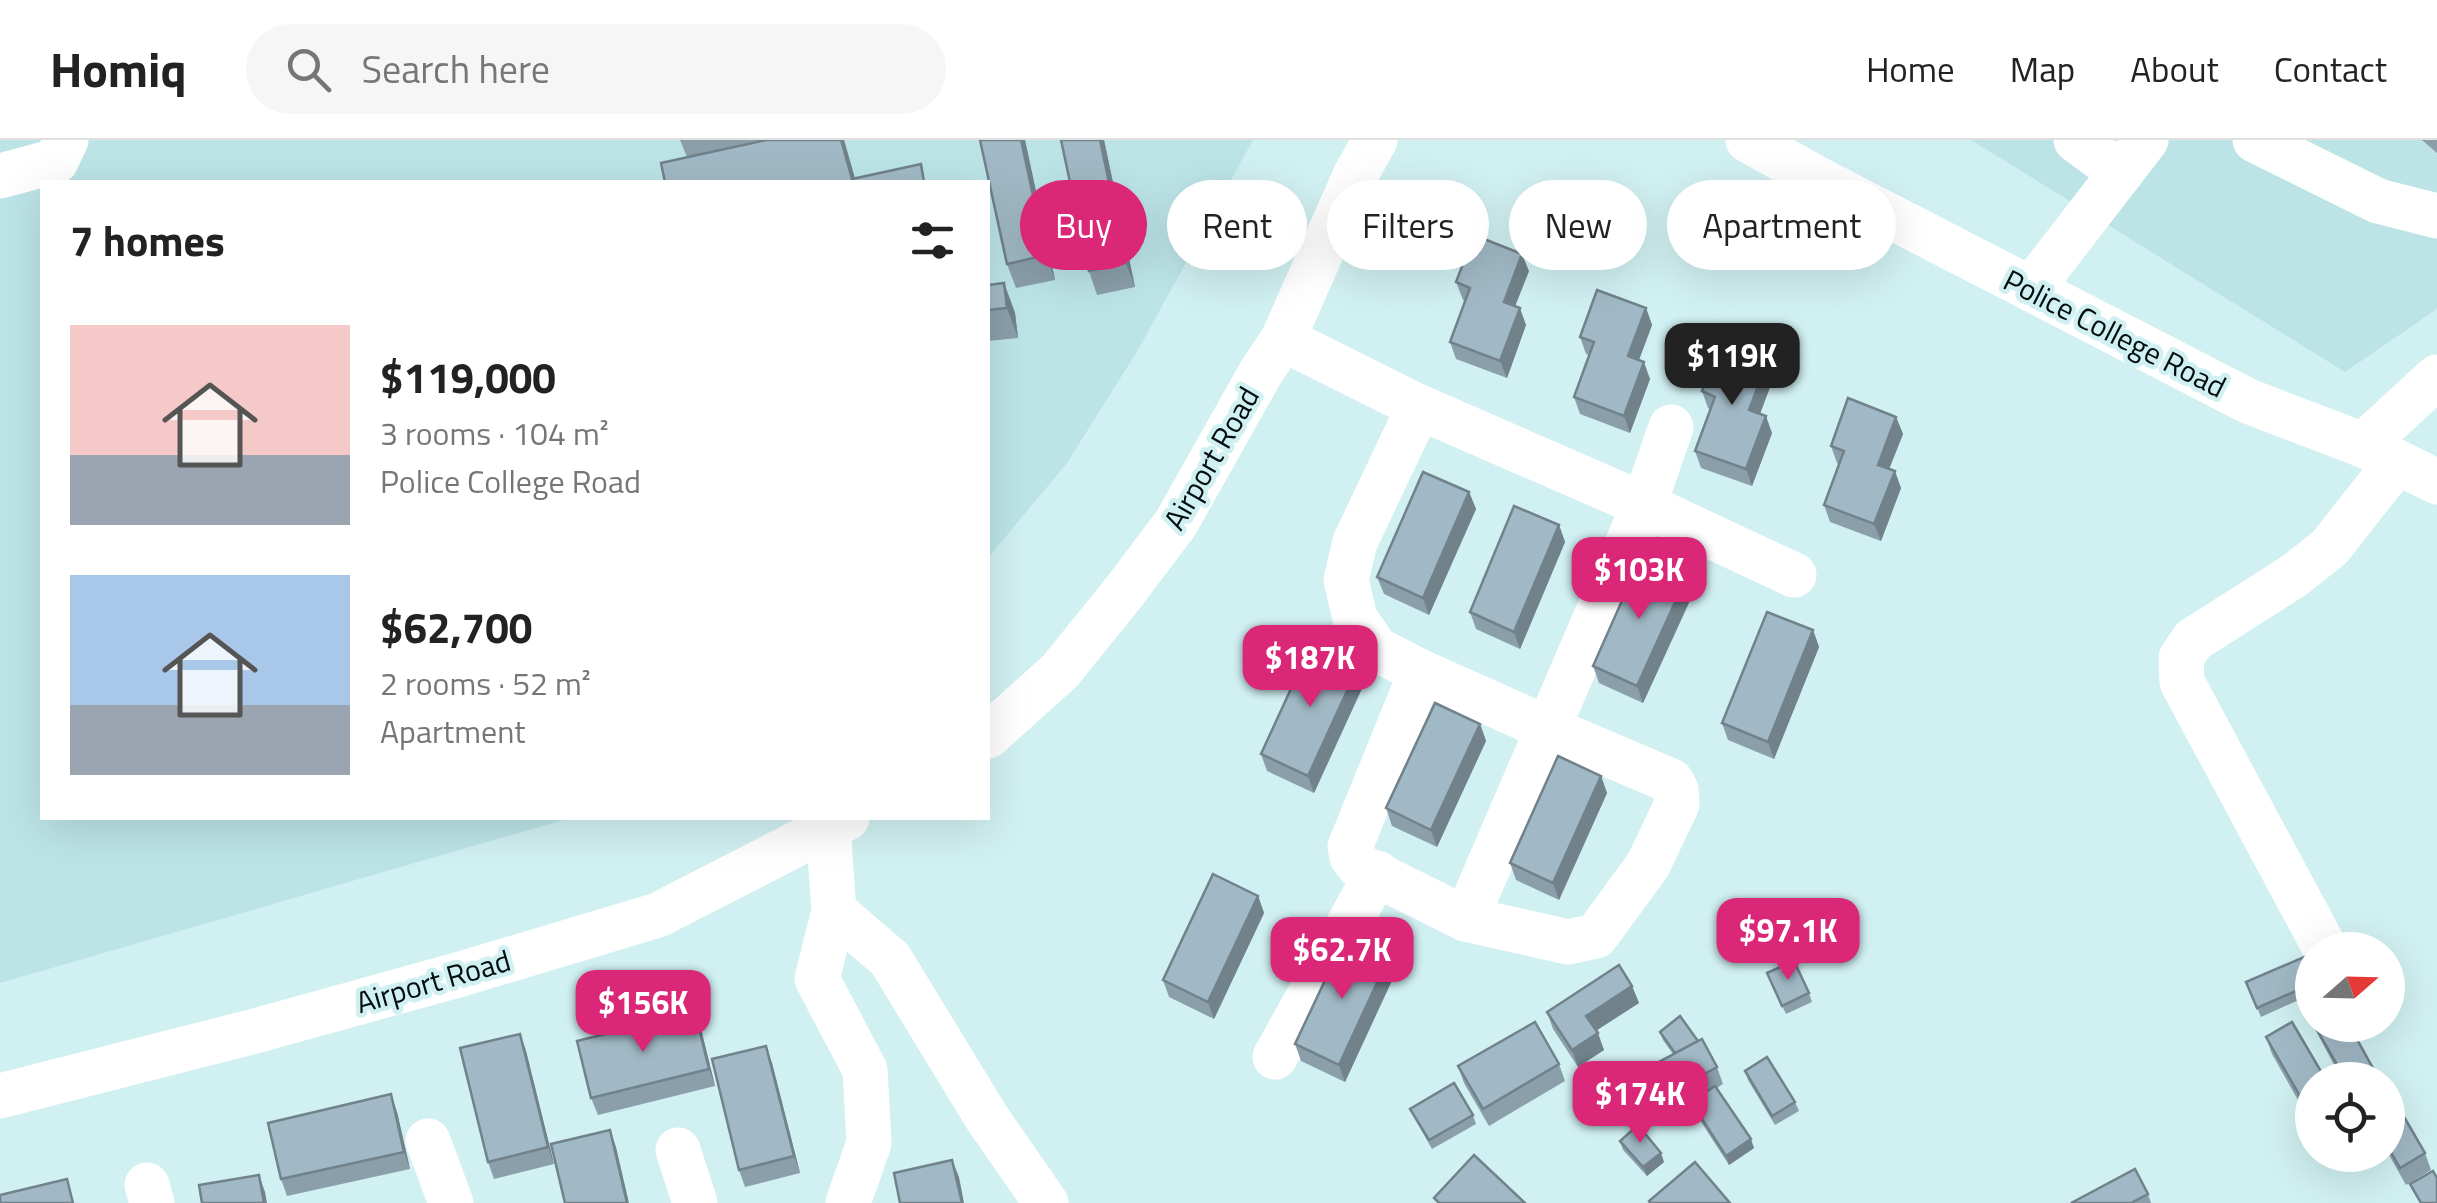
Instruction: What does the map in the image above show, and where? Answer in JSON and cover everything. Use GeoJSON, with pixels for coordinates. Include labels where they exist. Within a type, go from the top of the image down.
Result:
{"type":"FeatureCollection","features":[{"type":"Feature","properties":{"kind":"street"},"geometry":{"type":"LineString","coordinates":[[0,176],[56,161],[66,140]]}},
{"type":"Feature","properties":{"kind":"street","name":"Airport Road"},"geometry":{"type":"LineString","coordinates":[[990,734],[1060,671],[1166,537],[1283,339],[1355,176],[1375,140]]}},
{"type":"Feature","properties":{"kind":"street","name":"Police College Road"},"geometry":{"type":"LineString","coordinates":[[1748,140],[2248,402],[2399,463]]}},
{"type":"Feature","properties":{"kind":"street"},"geometry":{"type":"LineString","coordinates":[[2031,289],[2134,156],[2076,140]]}},
{"type":"Feature","properties":{"kind":"street"},"geometry":{"type":"LineString","coordinates":[[2255,140],[2378,201],[2437,216]]}},
{"type":"Feature","properties":{"kind":"street"},"geometry":{"type":"LineString","coordinates":[[1283,339],[1419,407],[1794,575]]}},
{"type":"Feature","properties":{"kind":"street"},"geometry":{"type":"LineString","coordinates":[[2316,932],[2182,682],[2181,658],[2193,640],[2295,575],[2330,547],[2399,463],[2437,377]]}},
{"type":"Feature","properties":{"kind":"street"},"geometry":{"type":"LineString","coordinates":[[1419,407],[1355,542],[1346,580],[1355,618],[1376,649],[1671,781],[1677,804],[1648,865],[1596,936],[1568,942],[1466,919],[1359,866],[1352,858],[1350,847],[1421,672]]}},
{"type":"Feature","properties":{"kind":"street"},"geometry":{"type":"LineString","coordinates":[[1466,919],[1644,505],[1671,427]]}},
{"type":"Feature","properties":{"kind":"street"},"geometry":{"type":"LineString","coordinates":[[837,822],[834,911],[817,978],[865,1070],[869,1143],[848,1203]]}},
{"type":"Feature","properties":{"kind":"street","name":"Airport Road"},"geometry":{"type":"LineString","coordinates":[[0,1096],[292,1021],[658,914],[837,822]]}},
{"type":"Feature","properties":{"kind":"street"},"geometry":{"type":"LineString","coordinates":[[1276,1057],[1376,873]]}},
{"type":"Feature","properties":{"kind":"street"},"geometry":{"type":"LineString","coordinates":[[834,911],[890,960],[987,1118],[1046,1203]]}},
{"type":"Feature","properties":{"kind":"street"},"geometry":{"type":"LineString","coordinates":[[428,1141],[451,1203]]}},
{"type":"Feature","properties":{"kind":"street"},"geometry":{"type":"LineString","coordinates":[[678,1150],[695,1203]]}},
{"type":"Feature","properties":{"kind":"shaded area"},"geometry":{"type":"Polygon","coordinates":[[[0,140],[1253,140],[1231,180],[1167,180],[1167,270],[1182,270],[1138,350],[1067,463],[990,556],[990,180],[40,180],[40,820],[563,820],[0,983],[0,140]]]}},
{"type":"Feature","properties":{"kind":"shaded area"},"geometry":{"type":"Polygon","coordinates":[[[1971,140],[2437,140],[2437,309],[2345,372],[1971,140]]]}},
{"type":"Feature","properties":{"kind":"building"},"geometry":{"type":"Polygon","coordinates":[[[766,140],[841,140],[852,179],[921,164],[924,180],[665,180],[661,163],[766,140]]]}},
{"type":"Feature","properties":{"kind":"building"},"geometry":{"type":"Polygon","coordinates":[[[980,140],[1021,140],[1030,180],[1020,180],[1020,261],[1007,264],[980,140]]]}},
{"type":"Feature","properties":{"kind":"building"},"geometry":{"type":"Polygon","coordinates":[[[1061,140],[1100,140],[1108,180],[1070,180],[1061,140]]]}},
{"type":"Feature","properties":{"kind":"building"},"geometry":{"type":"Polygon","coordinates":[[[1489,241],[1509,249],[1509,270],[1516,270],[1504,302],[1520,308],[1500,361],[1450,342],[1470,288],[1456,282],[1461,270],[1489,270],[1489,241]]]}},
{"type":"Feature","properties":{"kind":"building"},"geometry":{"type":"Polygon","coordinates":[[[1004,283],[1007,308],[990,310],[990,285],[1004,283]]]}},
{"type":"Feature","properties":{"kind":"building"},"geometry":{"type":"Polygon","coordinates":[[[1597,290],[1646,308],[1628,356],[1644,362],[1624,416],[1574,397],[1594,342],[1580,337],[1597,290]]]}},
{"type":"Feature","properties":{"kind":"building"},"geometry":{"type":"Polygon","coordinates":[[[1719,344],[1767,362],[1749,410],[1766,416],[1746,469],[1695,451],[1715,397],[1702,391],[1719,344]]]}},
{"type":"Feature","properties":{"kind":"building"},"geometry":{"type":"Polygon","coordinates":[[[1848,398],[1896,417],[1878,465],[1895,471],[1874,524],[1824,505],[1844,451],[1831,446],[1848,398]]]}},
{"type":"Feature","properties":{"kind":"building"},"geometry":{"type":"Polygon","coordinates":[[[1423,472],[1469,492],[1423,598],[1377,577],[1423,472]]]}},
{"type":"Feature","properties":{"kind":"building"},"geometry":{"type":"Polygon","coordinates":[[[1514,506],[1559,525],[1514,632],[1470,612],[1514,506]]]}},
{"type":"Feature","properties":{"kind":"building"},"geometry":{"type":"Polygon","coordinates":[[[1641,558],[1686,578],[1637,686],[1593,666],[1641,558]]]}},
{"type":"Feature","properties":{"kind":"building"},"geometry":{"type":"Polygon","coordinates":[[[1767,612],[1813,630],[1768,742],[1722,723],[1767,612]]]}},
{"type":"Feature","properties":{"kind":"building"},"geometry":{"type":"Polygon","coordinates":[[[1311,645],[1358,667],[1308,776],[1261,754],[1311,645]]]}},
{"type":"Feature","properties":{"kind":"building"},"geometry":{"type":"Polygon","coordinates":[[[1435,703],[1480,724],[1431,830],[1386,808],[1435,703]]]}},
{"type":"Feature","properties":{"kind":"building"},"geometry":{"type":"Polygon","coordinates":[[[1558,756],[1601,776],[1553,883],[1510,863],[1558,756]]]}},
{"type":"Feature","properties":{"kind":"building"},"geometry":{"type":"Polygon","coordinates":[[[1213,874],[1258,896],[1208,1002],[1163,980],[1213,874]]]}},
{"type":"Feature","properties":{"kind":"building"},"geometry":{"type":"Polygon","coordinates":[[[1345,938],[1388,959],[1339,1065],[1295,1044],[1345,938]]]}},
{"type":"Feature","properties":{"kind":"building"},"geometry":{"type":"Polygon","coordinates":[[[1794,961],[1809,993],[1782,1006],[1767,973],[1794,961]]]}},
{"type":"Feature","properties":{"kind":"building"},"geometry":{"type":"Polygon","coordinates":[[[2295,961],[2295,991],[2257,1008],[2246,982],[2295,961]]]}},
{"type":"Feature","properties":{"kind":"building"},"geometry":{"type":"Polygon","coordinates":[[[1619,965],[1632,986],[1586,1016],[1598,1033],[1572,1050],[1547,1012],[1619,965]]]}},
{"type":"Feature","properties":{"kind":"building"},"geometry":{"type":"Polygon","coordinates":[[[695,1012],[709,1069],[591,1098],[577,1041],[695,1012]]]}},
{"type":"Feature","properties":{"kind":"building"},"geometry":{"type":"Polygon","coordinates":[[[1680,1016],[1698,1041],[1675,1053],[1660,1032],[1680,1016]]]}},
{"type":"Feature","properties":{"kind":"building"},"geometry":{"type":"Polygon","coordinates":[[[1535,1022],[1559,1064],[1483,1109],[1458,1066],[1535,1022]]]}},
{"type":"Feature","properties":{"kind":"building"},"geometry":{"type":"Polygon","coordinates":[[[2292,1022],[2295,1042],[2304,1042],[2315,1062],[2295,1062],[2295,1087],[2266,1037],[2292,1022]]]}},
{"type":"Feature","properties":{"kind":"building"},"geometry":{"type":"Polygon","coordinates":[[[520,1034],[548,1147],[488,1162],[460,1048],[520,1034]]]}},
{"type":"Feature","properties":{"kind":"building"},"geometry":{"type":"Polygon","coordinates":[[[1702,1039],[1717,1067],[1643,1108],[1627,1079],[1702,1039]]]}},
{"type":"Feature","properties":{"kind":"building"},"geometry":{"type":"Polygon","coordinates":[[[2324,1042],[2358,1042],[2370,1062],[2336,1062],[2324,1042]]]}},
{"type":"Feature","properties":{"kind":"building"},"geometry":{"type":"Polygon","coordinates":[[[766,1046],[794,1156],[739,1170],[712,1059],[766,1046]]]}},
{"type":"Feature","properties":{"kind":"building"},"geometry":{"type":"Polygon","coordinates":[[[1767,1057],[1795,1102],[1772,1116],[1745,1071],[1767,1057]]]}},
{"type":"Feature","properties":{"kind":"building"},"geometry":{"type":"Polygon","coordinates":[[[1454,1083],[1473,1115],[1429,1140],[1410,1109],[1454,1083]]]}},
{"type":"Feature","properties":{"kind":"building"},"geometry":{"type":"Polygon","coordinates":[[[1715,1086],[1751,1139],[1726,1156],[1691,1102],[1715,1086]]]}},
{"type":"Feature","properties":{"kind":"building"},"geometry":{"type":"Polygon","coordinates":[[[391,1094],[404,1152],[281,1179],[268,1123],[391,1094]]]}},
{"type":"Feature","properties":{"kind":"building"},"geometry":{"type":"Polygon","coordinates":[[[2405,1118],[2425,1153],[2405,1165],[2405,1118]]]}},
{"type":"Feature","properties":{"kind":"building"},"geometry":{"type":"Polygon","coordinates":[[[1638,1125],[1661,1153],[1643,1167],[1620,1141],[1638,1125]]]}},
{"type":"Feature","properties":{"kind":"building"},"geometry":{"type":"Polygon","coordinates":[[[610,1130],[627,1203],[565,1203],[551,1144],[610,1130]]]}},
{"type":"Feature","properties":{"kind":"building"},"geometry":{"type":"Polygon","coordinates":[[[1474,1155],[1525,1203],[1439,1203],[1434,1198],[1474,1155]]]}},
{"type":"Feature","properties":{"kind":"building"},"geometry":{"type":"Polygon","coordinates":[[[952,1160],[962,1203],[900,1203],[894,1173],[952,1160]]]}},
{"type":"Feature","properties":{"kind":"building"},"geometry":{"type":"Polygon","coordinates":[[[1695,1162],[1730,1203],[1650,1203],[1649,1201],[1695,1162]]]}},
{"type":"Feature","properties":{"kind":"building"},"geometry":{"type":"Polygon","coordinates":[[[2135,1169],[2148,1194],[2131,1203],[2071,1203],[2135,1169]]]}},
{"type":"Feature","properties":{"kind":"building"},"geometry":{"type":"Polygon","coordinates":[[[2433,1171],[2437,1178],[2437,1203],[2421,1203],[2410,1184],[2433,1171]]]}},
{"type":"Feature","properties":{"kind":"building"},"geometry":{"type":"Polygon","coordinates":[[[259,1175],[264,1203],[202,1203],[199,1185],[259,1175]]]}},
{"type":"Feature","properties":{"kind":"building"},"geometry":{"type":"Polygon","coordinates":[[[67,1179],[73,1203],[0,1203],[0,1195],[67,1179]]]}}]}
